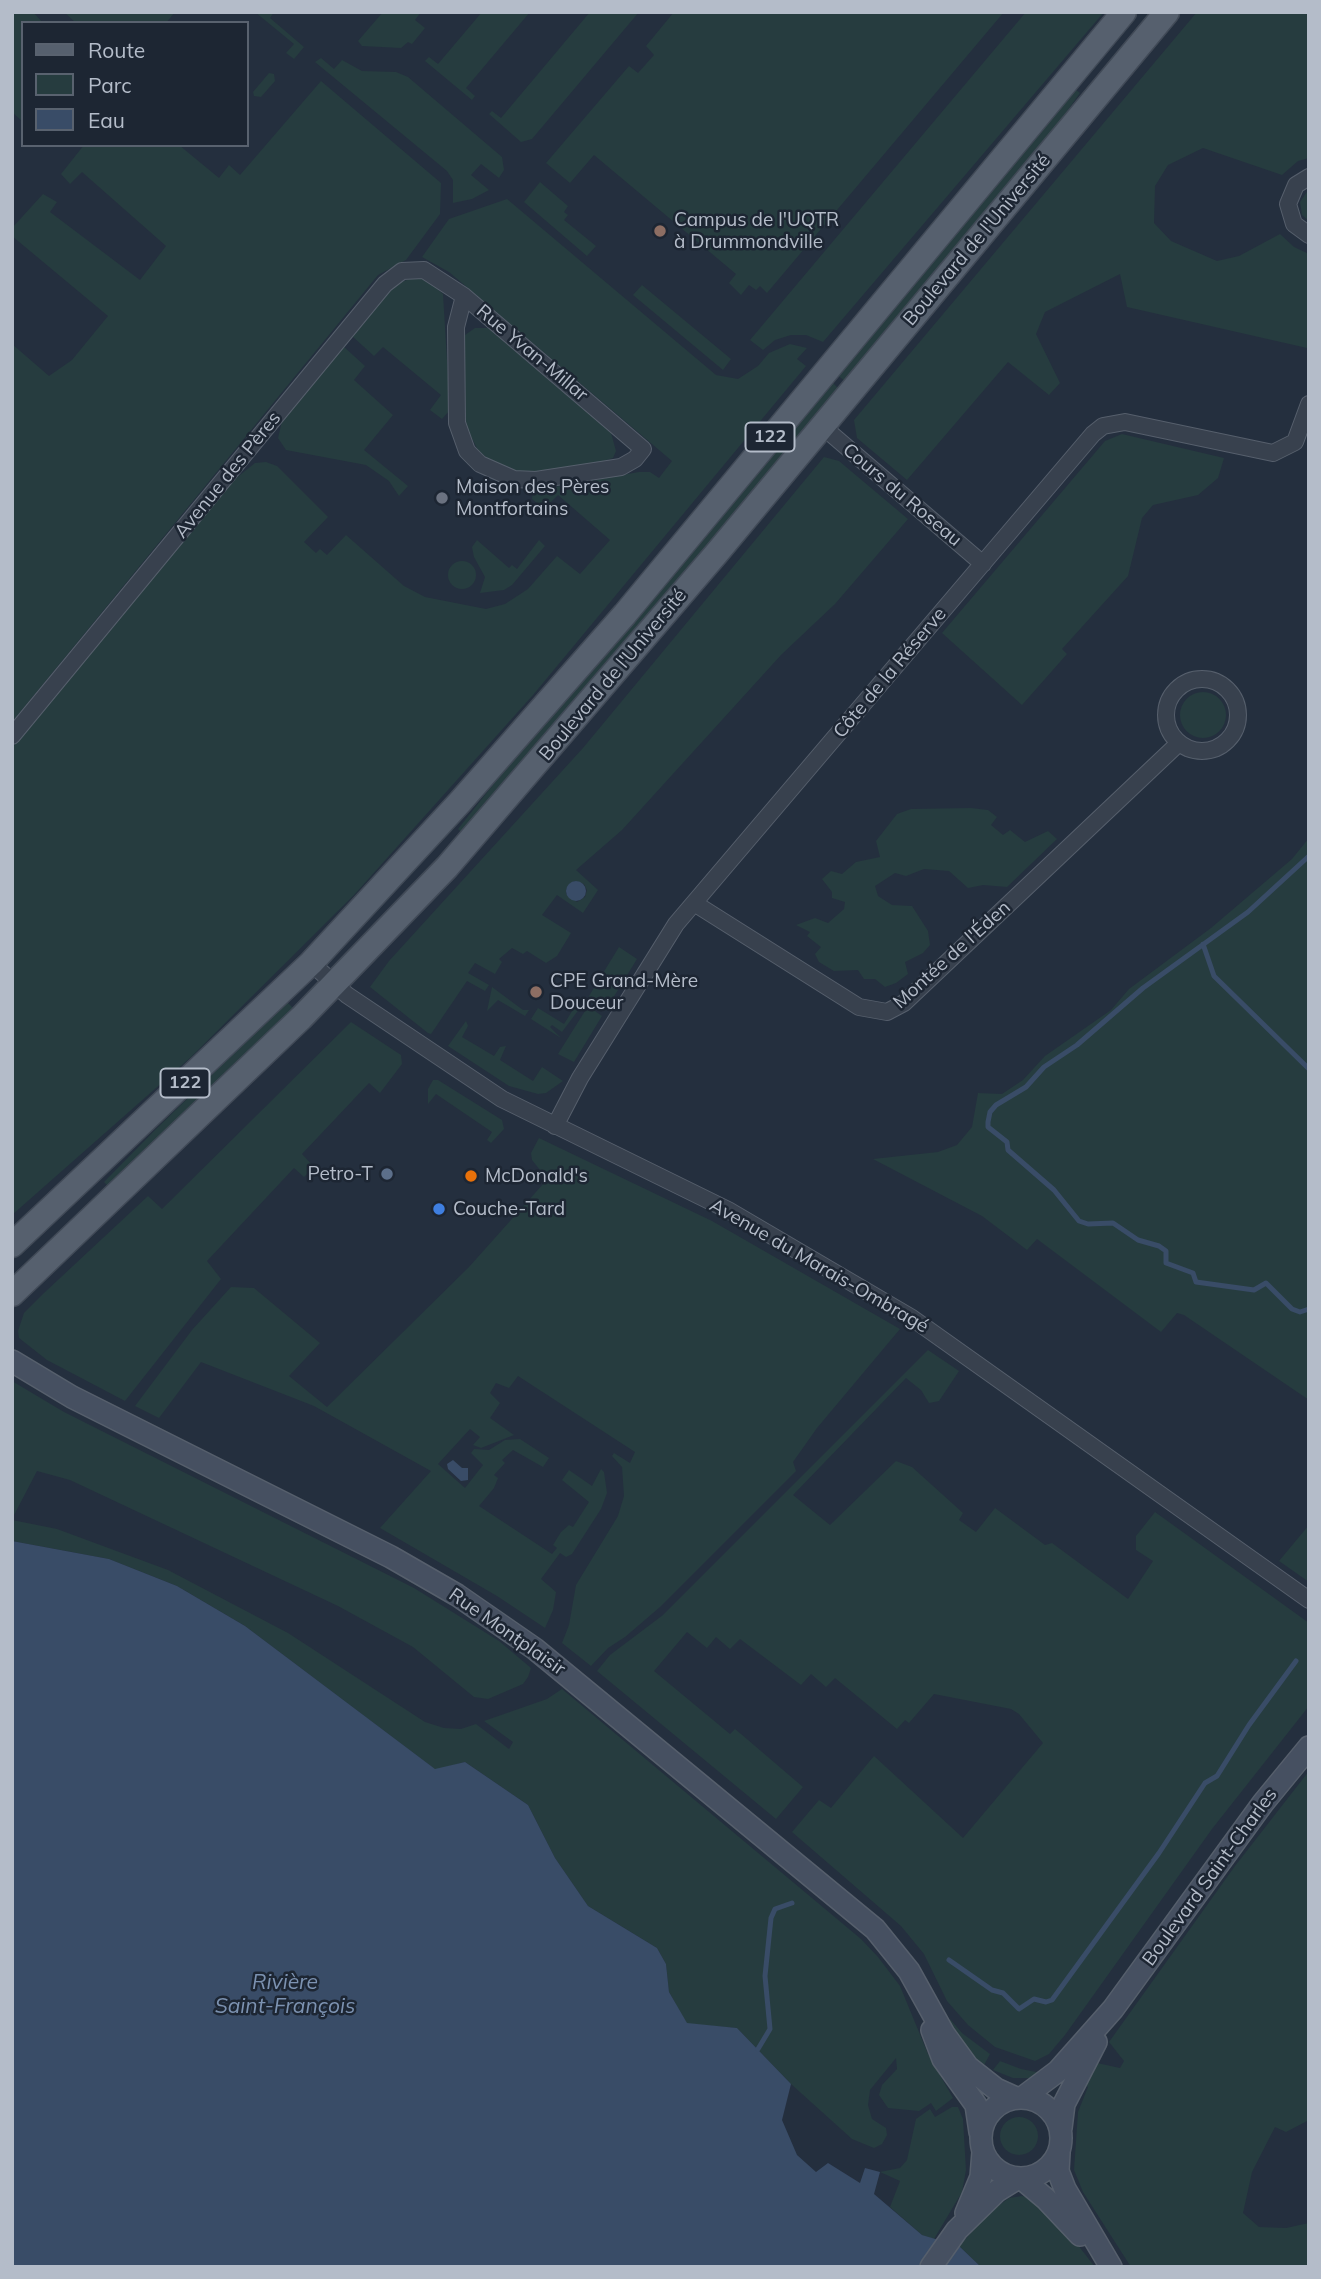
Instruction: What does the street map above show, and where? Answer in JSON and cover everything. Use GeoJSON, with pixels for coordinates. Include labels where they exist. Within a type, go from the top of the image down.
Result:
{"type":"FeatureCollection","features":[{"type":"Feature","properties":{"kind":"main road","name":"Boulevard de l'Université"},"geometry":{"type":"LineString","coordinates":[[12,1245],[310,963],[460,802],[625,614],[1124,12]]}},
{"type":"Feature","properties":{"kind":"main road","name":"Boulevard de l'Université"},"geometry":{"type":"LineString","coordinates":[[12,1294],[334,985],[501,806],[1167,12]]}},
{"type":"Feature","properties":{"kind":"street"},"geometry":{"type":"LineString","coordinates":[[1309,177],[1296,185],[1288,204],[1294,224],[1309,235]]}},
{"type":"Feature","properties":{"kind":"street","name":"Avenue des Pères"},"geometry":{"type":"LineString","coordinates":[[12,736],[385,284],[402,271],[424,270],[464,296]]}},
{"type":"Feature","properties":{"kind":"street","name":"Rue Yvan-Millar"},"geometry":{"type":"LineString","coordinates":[[464,296],[643,449],[635,459],[621,467],[536,480],[496,473],[480,464],[467,451],[457,423],[456,327],[464,296]]}},
{"type":"Feature","properties":{"kind":"street","name":"Côte de la Réserve"},"geometry":{"type":"LineString","coordinates":[[555,1126],[580,1078],[663,944],[694,903],[1103,426],[1125,422],[1273,453],[1296,442],[1309,404]]}},
{"type":"Feature","properties":{"kind":"street","name":"Cours du Roseau"},"geometry":{"type":"LineString","coordinates":[[822,426],[983,564]]}},
{"type":"Feature","properties":{"kind":"street"},"geometry":{"type":"LineString","coordinates":[[1190,681],[1214,681],[1225,687],[1233,696],[1238,718],[1230,738],[1211,750],[1200,751],[1179,743],[1167,722],[1171,697],[1190,681]]}},
{"type":"Feature","properties":{"kind":"street","name":"Montée de l'Éden"},"geometry":{"type":"LineString","coordinates":[[694,903],[859,1007],[887,1012],[904,1003],[1179,743]]}},
{"type":"Feature","properties":{"kind":"street","name":"Avenue du Marais-Ombragé"},"geometry":{"type":"LineString","coordinates":[[310,963],[334,985],[480,1086],[555,1126],[728,1210],[912,1318],[1309,1601]]}},
{"type":"Feature","properties":{"kind":"street","name":"Rue Montplaisir"},"geometry":{"type":"LineString","coordinates":[[12,1361],[49,1385],[391,1557],[514,1633],[580,1684],[875,1929],[909,1971],[968,2067],[996,2088],[1019,2098]]}},
{"type":"Feature","properties":{"kind":"street","name":"Boulevard Saint-Charles"},"geometry":{"type":"LineString","coordinates":[[1019,2098],[1058,2071],[1113,2010],[1263,1803],[1309,1747]]}},
{"type":"Feature","properties":{"kind":"street","name":"Rue Montplaisir"},"geometry":{"type":"LineString","coordinates":[[927,2004],[943,2059],[976,2105],[982,2146]]}},
{"type":"Feature","properties":{"kind":"street","name":"Boulevard Saint-Charles"},"geometry":{"type":"LineString","coordinates":[[1061,2128],[1069,2093],[1113,2010]]}},
{"type":"Feature","properties":{"kind":"street"},"geometry":{"type":"LineString","coordinates":[[957,2230],[981,2177],[987,2116],[1003,2102],[1019,2098],[1046,2106],[1061,2128],[1058,2171],[1065,2189],[1109,2267]]}},
{"type":"Feature","properties":{"kind":"street"},"geometry":{"type":"LineString","coordinates":[[982,2146],[998,2171],[1019,2178],[1060,2212],[1109,2267]]}},
{"type":"Feature","properties":{"kind":"street"},"geometry":{"type":"LineString","coordinates":[[931,2267],[957,2230],[997,2190],[1019,2178],[1045,2171],[1059,2153]]}},
{"type":"Feature","properties":{"kind":"green space"},"geometry":{"type":"Polygon","coordinates":[[[12,12],[33,12],[41,21],[21,21],[21,120],[12,112],[12,12]]]}},
{"type":"Feature","properties":{"kind":"green space"},"geometry":{"type":"Polygon","coordinates":[[[64,12],[175,12],[168,21],[74,21],[64,12]]]}},
{"type":"Feature","properties":{"kind":"green space"},"geometry":{"type":"Polygon","coordinates":[[[255,12],[274,12],[270,18],[304,47],[294,59],[286,53],[294,44],[255,12]]]}},
{"type":"Feature","properties":{"kind":"green space"},"geometry":{"type":"Polygon","coordinates":[[[383,12],[421,12],[415,20],[425,28],[412,44],[408,42],[401,48],[362,46],[358,41],[383,12]]]}},
{"type":"Feature","properties":{"kind":"green space"},"geometry":{"type":"Polygon","coordinates":[[[482,12],[530,12],[466,88],[475,96],[472,100],[425,61],[429,57],[438,64],[482,12]]]}},
{"type":"Feature","properties":{"kind":"green space"},"geometry":{"type":"Polygon","coordinates":[[[590,12],[639,12],[532,139],[521,142],[489,114],[492,111],[501,118],[590,12]]]}},
{"type":"Feature","properties":{"kind":"green space"},"geometry":{"type":"Polygon","coordinates":[[[674,12],[1004,12],[767,293],[760,286],[756,290],[749,285],[741,295],[729,283],[736,274],[594,155],[570,183],[546,163],[629,66],[638,73],[654,55],[646,46],[674,12]]]}},
{"type":"Feature","properties":{"kind":"green space"},"geometry":{"type":"Polygon","coordinates":[[[1026,12],[1104,12],[823,342],[806,335],[791,335],[775,340],[763,350],[750,340],[1026,12]]]}},
{"type":"Feature","properties":{"kind":"green space"},"geometry":{"type":"Polygon","coordinates":[[[1197,12],[1309,12],[1309,158],[1298,161],[1282,175],[1203,148],[1168,165],[1155,186],[1154,223],[1171,241],[1217,261],[1239,256],[1280,234],[1294,247],[1309,254],[1307,348],[1127,307],[1120,274],[1045,312],[1036,334],[1060,383],[1049,395],[1008,362],[907,480],[857,438],[854,420],[1197,12]]]}},
{"type":"Feature","properties":{"kind":"green space"},"geometry":{"type":"Polygon","coordinates":[[[321,58],[334,69],[342,60],[362,71],[396,72],[408,77],[502,157],[504,170],[499,178],[481,164],[471,175],[489,190],[472,199],[453,203],[453,180],[447,171],[315,62],[321,58]]]}},
{"type":"Feature","properties":{"kind":"green space"},"geometry":{"type":"Polygon","coordinates":[[[269,73],[274,74],[275,81],[261,97],[254,96],[253,92],[269,73]]]}},
{"type":"Feature","properties":{"kind":"green space"},"geometry":{"type":"Polygon","coordinates":[[[321,81],[441,183],[440,214],[406,260],[378,275],[12,722],[12,344],[49,376],[72,360],[108,316],[12,236],[12,228],[43,194],[57,202],[50,212],[140,280],[166,246],[82,172],[70,184],[61,174],[82,147],[181,147],[219,178],[229,165],[240,175],[321,81]]]}},
{"type":"Feature","properties":{"kind":"green space"},"geometry":{"type":"Polygon","coordinates":[[[1075,89],[1080,93],[1040,149],[846,382],[836,374],[1075,89]]]}},
{"type":"Feature","properties":{"kind":"green space"},"geometry":{"type":"Polygon","coordinates":[[[540,182],[568,206],[564,212],[568,215],[564,220],[596,246],[587,256],[524,202],[540,182]]]}},
{"type":"Feature","properties":{"kind":"green space"},"geometry":{"type":"Polygon","coordinates":[[[1309,189],[1309,221],[1302,215],[1300,202],[1309,189]]]}},
{"type":"Feature","properties":{"kind":"green space"},"geometry":{"type":"Polygon","coordinates":[[[507,199],[716,375],[738,379],[758,366],[769,353],[790,344],[807,348],[797,359],[806,366],[533,695],[354,895],[190,1058],[12,1215],[12,748],[235,479],[255,463],[266,462],[277,466],[328,517],[304,542],[316,553],[320,549],[327,555],[346,535],[404,586],[425,597],[486,609],[505,604],[528,589],[557,556],[580,574],[610,540],[558,495],[551,502],[538,504],[532,499],[533,491],[639,472],[650,472],[659,478],[672,461],[449,272],[422,257],[449,219],[507,199]]]}},
{"type":"Feature","properties":{"kind":"green space"},"geometry":{"type":"Polygon","coordinates":[[[415,277],[427,280],[443,294],[450,410],[442,419],[430,410],[441,395],[383,347],[374,356],[352,336],[393,285],[415,277]]]}},
{"type":"Feature","properties":{"kind":"green space"},"geometry":{"type":"Polygon","coordinates":[[[642,285],[731,359],[723,370],[633,295],[642,285]]]}},
{"type":"Feature","properties":{"kind":"green space"},"geometry":{"type":"Polygon","coordinates":[[[475,328],[488,328],[611,433],[616,451],[613,458],[594,464],[522,473],[493,464],[478,450],[466,427],[464,342],[465,335],[475,328]]]}},
{"type":"Feature","properties":{"kind":"green space"},"geometry":{"type":"Polygon","coordinates":[[[343,346],[365,366],[354,380],[393,415],[364,450],[408,486],[399,496],[389,481],[366,465],[286,450],[278,438],[282,421],[343,346]]]}},
{"type":"Feature","properties":{"kind":"green space"},"geometry":{"type":"Polygon","coordinates":[[[830,380],[840,390],[463,834],[458,829],[492,786],[830,380]]]}},
{"type":"Feature","properties":{"kind":"green space"},"geometry":{"type":"Polygon","coordinates":[[[1122,434],[1224,458],[1218,478],[1198,495],[1153,505],[1142,518],[1128,576],[1062,649],[1067,654],[1022,705],[942,633],[1105,441],[1122,434]]]}},
{"type":"Feature","properties":{"kind":"green space"},"geometry":{"type":"Polygon","coordinates":[[[824,457],[839,461],[908,519],[835,604],[781,655],[622,830],[576,870],[598,890],[583,913],[557,895],[542,915],[571,933],[557,956],[546,963],[527,951],[523,954],[512,948],[499,959],[502,962],[495,974],[475,963],[468,973],[489,985],[485,991],[467,981],[431,1034],[428,1033],[370,987],[389,961],[583,748],[824,457]],[[575,881],[567,887],[566,894],[577,902],[585,897],[587,890],[584,884],[575,881]]]}},
{"type":"Feature","properties":{"kind":"green space"},"geometry":{"type":"Polygon","coordinates":[[[477,540],[509,568],[512,565],[517,569],[539,540],[545,546],[512,585],[504,590],[480,593],[485,577],[474,557],[472,547],[477,540]]]}},
{"type":"Feature","properties":{"kind":"green space"},"geometry":{"type":"Polygon","coordinates":[[[462,561],[472,565],[476,575],[472,585],[462,589],[452,585],[448,575],[452,565],[462,561]]]}},
{"type":"Feature","properties":{"kind":"green space"},"geometry":{"type":"Polygon","coordinates":[[[1203,692],[1219,699],[1226,715],[1219,731],[1203,738],[1187,731],[1180,715],[1187,699],[1203,692]]]}},
{"type":"Feature","properties":{"kind":"green space"},"geometry":{"type":"Polygon","coordinates":[[[911,809],[988,810],[997,817],[991,825],[1003,835],[1010,830],[1025,842],[1048,831],[1057,839],[1007,887],[983,885],[968,888],[949,871],[924,869],[906,876],[895,873],[875,886],[878,896],[892,905],[912,906],[928,931],[930,945],[923,953],[905,962],[908,974],[896,983],[885,987],[875,979],[864,979],[858,970],[834,971],[819,962],[815,954],[821,947],[807,936],[810,932],[796,925],[815,918],[828,923],[844,909],[845,902],[832,898],[832,892],[822,879],[831,871],[842,874],[856,862],[880,857],[876,841],[897,814],[911,809]]]}},
{"type":"Feature","properties":{"kind":"green space"},"geometry":{"type":"Polygon","coordinates":[[[1309,838],[1309,1400],[1184,1315],[1177,1313],[1161,1332],[1037,1239],[1027,1250],[982,1216],[873,1159],[938,1152],[957,1145],[972,1127],[978,1093],[1002,1094],[1023,1080],[1045,1056],[1111,1010],[1129,989],[1211,928],[1292,859],[1309,838]]]}},
{"type":"Feature","properties":{"kind":"green space"},"geometry":{"type":"Polygon","coordinates":[[[619,947],[637,959],[605,1011],[590,1002],[589,996],[619,947]]]}},
{"type":"Feature","properties":{"kind":"green space"},"geometry":{"type":"Polygon","coordinates":[[[492,987],[523,1010],[529,1010],[525,1016],[498,1000],[487,1011],[492,987]]]}},
{"type":"Feature","properties":{"kind":"green space"},"geometry":{"type":"Polygon","coordinates":[[[579,1000],[583,1004],[562,1032],[552,1025],[550,1027],[561,1038],[531,1019],[538,1008],[564,1024],[579,1000]]]}},
{"type":"Feature","properties":{"kind":"green space"},"geometry":{"type":"Polygon","coordinates":[[[287,1002],[294,1009],[108,1186],[104,1182],[287,1002]]]}},
{"type":"Feature","properties":{"kind":"green space"},"geometry":{"type":"Polygon","coordinates":[[[592,1009],[602,1016],[574,1062],[558,1054],[585,1011],[592,1009]]]}},
{"type":"Feature","properties":{"kind":"green space"},"geometry":{"type":"Polygon","coordinates":[[[466,1021],[468,1026],[462,1037],[494,1056],[500,1047],[506,1046],[500,1060],[533,1081],[542,1067],[563,1081],[546,1093],[538,1094],[509,1086],[448,1046],[466,1021]]]}},
{"type":"Feature","properties":{"kind":"green space"},"geometry":{"type":"Polygon","coordinates":[[[351,1022],[401,1055],[402,1064],[380,1093],[369,1083],[302,1154],[314,1167],[304,1177],[294,1168],[207,1261],[221,1279],[125,1401],[47,1360],[19,1338],[18,1331],[24,1313],[44,1293],[148,1196],[162,1209],[351,1022]]]}},
{"type":"Feature","properties":{"kind":"green space"},"geometry":{"type":"Polygon","coordinates":[[[433,1080],[438,1080],[502,1120],[504,1129],[491,1143],[487,1140],[492,1132],[436,1094],[428,1104],[428,1089],[433,1080]]]}},
{"type":"Feature","properties":{"kind":"green space"},"geometry":{"type":"Polygon","coordinates":[[[539,1138],[712,1221],[900,1329],[817,1428],[793,1462],[796,1471],[660,1607],[608,1648],[591,1666],[562,1643],[569,1625],[576,1585],[618,1516],[624,1496],[622,1467],[612,1456],[614,1453],[630,1463],[635,1452],[518,1376],[509,1388],[496,1383],[490,1393],[500,1403],[490,1418],[514,1435],[481,1448],[473,1445],[480,1437],[470,1429],[438,1464],[465,1488],[483,1465],[471,1453],[474,1449],[489,1450],[505,1440],[520,1439],[549,1458],[543,1467],[513,1450],[502,1460],[505,1463],[494,1475],[498,1478],[494,1488],[479,1506],[552,1554],[557,1548],[553,1545],[561,1532],[569,1525],[573,1527],[589,1502],[562,1480],[569,1470],[592,1486],[601,1469],[604,1472],[607,1493],[601,1509],[572,1554],[566,1557],[560,1553],[541,1579],[556,1592],[553,1610],[545,1628],[497,1596],[380,1528],[431,1471],[314,1406],[201,1362],[159,1418],[135,1406],[192,1330],[231,1287],[254,1288],[320,1343],[289,1376],[327,1407],[469,1267],[544,1183],[544,1175],[532,1160],[531,1153],[539,1138]]]}},
{"type":"Feature","properties":{"kind":"green space"},"geometry":{"type":"Polygon","coordinates":[[[928,1350],[959,1371],[939,1401],[929,1403],[921,1390],[906,1378],[793,1495],[830,1525],[896,1461],[912,1467],[963,1513],[959,1520],[976,1532],[995,1508],[1045,1545],[1052,1543],[1128,1599],[1153,1561],[1136,1550],[1136,1536],[1155,1512],[1309,1623],[1309,1706],[1212,1829],[1065,2035],[1049,2054],[1035,2061],[995,2047],[968,2025],[947,2001],[924,1954],[901,1926],[792,1832],[819,1800],[831,1808],[874,1756],[963,1838],[1043,1743],[1019,1714],[1011,1709],[934,1694],[909,1723],[905,1720],[897,1729],[835,1678],[826,1687],[811,1674],[801,1685],[740,1639],[730,1649],[716,1637],[707,1648],[687,1632],[654,1671],[730,1734],[735,1729],[803,1787],[776,1819],[597,1671],[610,1655],[663,1615],[928,1350]]]}},
{"type":"Feature","properties":{"kind":"green space"},"geometry":{"type":"Polygon","coordinates":[[[12,1381],[64,1412],[414,1588],[499,1641],[531,1668],[528,1677],[523,1684],[488,1699],[474,1697],[413,1647],[338,1606],[70,1480],[37,1471],[12,1519],[12,1381]]]}},
{"type":"Feature","properties":{"kind":"green space"},"geometry":{"type":"Polygon","coordinates":[[[12,1520],[57,1529],[168,1570],[288,1633],[425,1722],[444,1728],[461,1729],[476,1724],[509,1749],[513,1742],[484,1721],[547,1699],[562,1689],[861,1939],[900,1986],[928,2054],[953,2098],[936,2111],[931,2103],[919,2111],[888,2108],[879,2095],[882,2085],[897,2069],[896,2058],[870,2090],[868,2105],[872,2119],[886,2128],[887,2135],[882,2144],[874,2148],[852,2139],[791,2084],[737,2028],[687,2024],[669,1992],[666,1964],[657,1948],[588,1906],[555,1858],[528,1805],[465,1762],[436,1770],[245,1626],[177,1586],[109,1559],[12,1541],[12,1520]]]}},
{"type":"Feature","properties":{"kind":"green space"},"geometry":{"type":"Polygon","coordinates":[[[1309,1525],[1309,1582],[1279,1561],[1309,1525]]]}},
{"type":"Feature","properties":{"kind":"green space"},"geometry":{"type":"Polygon","coordinates":[[[1309,1771],[1309,2120],[1286,2132],[1275,2127],[1252,2172],[1243,2213],[1259,2227],[1286,2228],[1309,2223],[1309,2267],[1131,2267],[1083,2192],[1074,2170],[1078,2112],[1088,2087],[1083,2082],[1097,2063],[1120,2068],[1124,2061],[1109,2042],[1235,1866],[1309,1771]]]}},
{"type":"Feature","properties":{"kind":"green space"},"geometry":{"type":"Polygon","coordinates":[[[950,2019],[962,2033],[990,2054],[983,2067],[961,2042],[948,2021],[950,2019]]]}},
{"type":"Feature","properties":{"kind":"green space"},"geometry":{"type":"Polygon","coordinates":[[[1000,2061],[1046,2074],[1013,2078],[993,2070],[1000,2061]]]}},
{"type":"Feature","properties":{"kind":"green space"},"geometry":{"type":"Polygon","coordinates":[[[952,2107],[958,2107],[963,2119],[966,2170],[962,2192],[934,2239],[922,2235],[890,2207],[900,2181],[880,2172],[900,2168],[907,2160],[916,2119],[930,2109],[935,2117],[952,2107]]]}},
{"type":"Feature","properties":{"kind":"green space"},"geometry":{"type":"Polygon","coordinates":[[[1019,2117],[1032,2123],[1038,2136],[1032,2149],[1019,2155],[1006,2149],[1000,2136],[1006,2123],[1019,2117]]]}},
{"type":"Feature","properties":{"kind":"green space"},"geometry":{"type":"Polygon","coordinates":[[[1022,2196],[1037,2200],[1060,2222],[1095,2267],[981,2267],[959,2246],[990,2212],[1009,2198],[1022,2196]]]}},
{"type":"Feature","properties":{"kind":"water"},"geometry":{"type":"Polygon","coordinates":[[[576,881],[583,884],[586,891],[583,898],[576,901],[569,898],[566,891],[569,884],[576,881]]]}},
{"type":"Feature","properties":{"kind":"water"},"geometry":{"type":"Polygon","coordinates":[[[453,1460],[462,1468],[468,1468],[468,1480],[461,1481],[448,1469],[447,1464],[453,1460]]]}},
{"type":"Feature","properties":{"kind":"water","name":"Rivière Saint-François"},"geometry":{"type":"Polygon","coordinates":[[[12,1541],[109,1559],[177,1586],[245,1626],[435,1769],[465,1762],[528,1805],[555,1858],[588,1906],[657,1948],[666,1964],[669,1992],[687,2023],[737,2028],[791,2084],[782,2120],[797,2155],[816,2172],[828,2163],[860,2183],[865,2168],[880,2172],[874,2194],[922,2235],[959,2246],[981,2267],[12,2267],[12,1541]]]}},
{"type":"Feature","properties":{"kind":"waterway"},"geometry":{"type":"LineString","coordinates":[[1309,856],[1248,912],[1143,988],[1077,1045],[1044,1067],[1026,1087],[996,1105],[990,1112],[988,1122],[988,1127],[1007,1142],[1008,1150],[1054,1190],[1079,1221],[1088,1224],[1113,1223],[1138,1240],[1159,1246],[1166,1251],[1166,1263],[1193,1273],[1196,1282],[1254,1290],[1266,1283],[1292,1309],[1300,1312],[1309,1309]]}},
{"type":"Feature","properties":{"kind":"waterway"},"geometry":{"type":"LineString","coordinates":[[1203,944],[1214,976],[1309,1069]]}},
{"type":"Feature","properties":{"kind":"waterway"},"geometry":{"type":"LineString","coordinates":[[949,1960],[992,1990],[1003,1993],[1019,2009],[1034,1999],[1046,2002],[1052,2000],[1159,1853],[1205,1783],[1217,1776],[1249,1725],[1296,1661]]}},
{"type":"Feature","properties":{"kind":"waterway"},"geometry":{"type":"LineString","coordinates":[[758,2049],[770,2029],[765,1976],[771,1918],[775,1909],[792,1903]]}},
{"type":"Feature","properties":{"kind":"place","name":"Campus de l'UQTR à Drummondville"},"geometry":{"type":"Point","coordinates":[660,231]}},
{"type":"Feature","properties":{"kind":"place","name":"Maison des Pères Montfortains"},"geometry":{"type":"Point","coordinates":[442,498]}},
{"type":"Feature","properties":{"kind":"place","name":"CPE Grand-Mère Douceur"},"geometry":{"type":"Point","coordinates":[536,992]}},
{"type":"Feature","properties":{"kind":"place","name":"Petro-T"},"geometry":{"type":"Point","coordinates":[387,1174]}},
{"type":"Feature","properties":{"kind":"place","name":"McDonald's"},"geometry":{"type":"Point","coordinates":[471,1176]}},
{"type":"Feature","properties":{"kind":"place","name":"Couche-Tard"},"geometry":{"type":"Point","coordinates":[439,1209]}}]}
